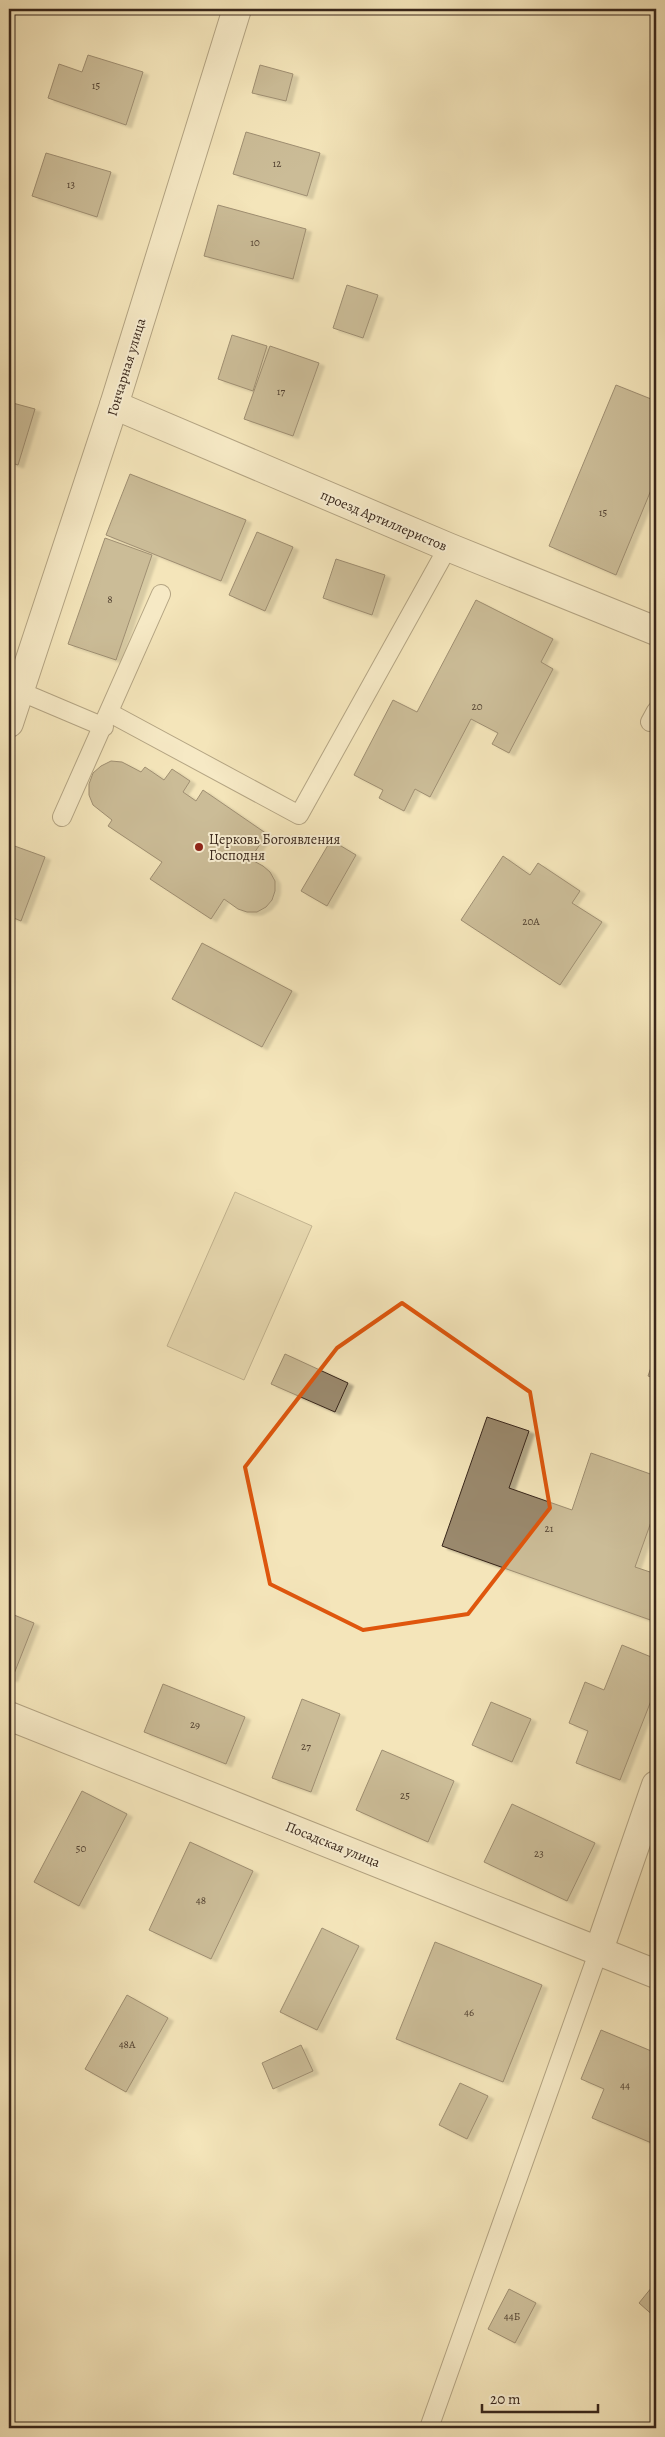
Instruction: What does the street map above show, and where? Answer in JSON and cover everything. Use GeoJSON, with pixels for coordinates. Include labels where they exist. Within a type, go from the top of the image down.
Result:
{"type":"FeatureCollection","features":[{"type":"Feature","properties":{"kind":"street","name":"Гончарная улица"},"geometry":{"type":"LineString","coordinates":[[9,723],[114,405],[237,9]]}},
{"type":"Feature","properties":{"kind":"street","name":"проезд Артиллеристов"},"geometry":{"type":"LineString","coordinates":[[114,405],[448,547],[656,631]]}},
{"type":"Feature","properties":{"kind":"street","name":"Посадская улица"},"geometry":{"type":"LineString","coordinates":[[9,1716],[656,1974]]}},
{"type":"Feature","properties":{"kind":"street"},"geometry":{"type":"LineString","coordinates":[[599,1950],[656,1785]]}},
{"type":"Feature","properties":{"kind":"lane"},"geometry":{"type":"LineString","coordinates":[[19,691],[107,720],[299,815],[448,547]]}},
{"type":"Feature","properties":{"kind":"lane"},"geometry":{"type":"LineString","coordinates":[[62,817],[107,720],[161,594]]}},
{"type":"Feature","properties":{"kind":"lane"},"geometry":{"type":"LineString","coordinates":[[429,2428],[599,1950]]}},
{"type":"Feature","properties":{"kind":"highlighted area"},"geometry":{"type":"Polygon","coordinates":[[[402,1303],[530,1392],[550,1508],[468,1614],[363,1630],[270,1584],[245,1467],[337,1348],[402,1303]]]}},
{"type":"Feature","properties":{"kind":"shaded area"},"geometry":{"type":"Polygon","coordinates":[[[235,1192],[312,1226],[244,1380],[167,1346],[235,1192]]]}},
{"type":"Feature","properties":{"kind":"building"},"geometry":{"type":"Polygon","coordinates":[[[88,55],[143,72],[126,125],[48,98],[59,64],[82,72],[88,55]]]}},
{"type":"Feature","properties":{"kind":"building"},"geometry":{"type":"Polygon","coordinates":[[[260,65],[293,74],[286,101],[252,93],[260,65]]]}},
{"type":"Feature","properties":{"kind":"building"},"geometry":{"type":"Polygon","coordinates":[[[246,132],[320,153],[307,196],[233,174],[246,132]]]}},
{"type":"Feature","properties":{"kind":"building"},"geometry":{"type":"Polygon","coordinates":[[[46,153],[111,172],[97,217],[32,196],[46,153]]]}},
{"type":"Feature","properties":{"kind":"building"},"geometry":{"type":"Polygon","coordinates":[[[218,205],[306,229],[293,279],[204,256],[218,205]]]}},
{"type":"Feature","properties":{"kind":"building"},"geometry":{"type":"Polygon","coordinates":[[[347,285],[378,295],[363,338],[333,328],[347,285]]]}},
{"type":"Feature","properties":{"kind":"building"},"geometry":{"type":"Polygon","coordinates":[[[232,335],[267,346],[253,391],[218,379],[232,335]]]}},
{"type":"Feature","properties":{"kind":"building"},"geometry":{"type":"Polygon","coordinates":[[[270,346],[319,363],[293,436],[244,419],[270,346]]]}},
{"type":"Feature","properties":{"kind":"building"},"geometry":{"type":"Polygon","coordinates":[[[616,385],[656,401],[656,478],[616,575],[549,546],[616,385]]]}},
{"type":"Feature","properties":{"kind":"building"},"geometry":{"type":"Polygon","coordinates":[[[9,402],[35,409],[18,465],[9,462],[9,402]]]}},
{"type":"Feature","properties":{"kind":"building"},"geometry":{"type":"Polygon","coordinates":[[[130,474],[246,520],[221,581],[106,535],[130,474]]]}},
{"type":"Feature","properties":{"kind":"building"},"geometry":{"type":"Polygon","coordinates":[[[257,532],[293,547],[265,611],[229,595],[257,532]]]}},
{"type":"Feature","properties":{"kind":"building"},"geometry":{"type":"Polygon","coordinates":[[[105,538],[152,555],[116,660],[68,644],[105,538]]]}},
{"type":"Feature","properties":{"kind":"building"},"geometry":{"type":"Polygon","coordinates":[[[336,559],[385,575],[372,615],[323,598],[336,559]]]}},
{"type":"Feature","properties":{"kind":"building"},"geometry":{"type":"Polygon","coordinates":[[[476,600],[553,639],[541,662],[553,669],[509,753],[492,744],[498,733],[471,719],[430,797],[415,789],[404,811],[379,798],[383,790],[354,775],[393,700],[417,712],[476,600]]]}},
{"type":"Feature","properties":{"kind":"building","name":"Церковь Богоявления Господня"},"geometry":{"type":"Polygon","coordinates":[[[111,761],[122,762],[141,772],[145,767],[164,780],[172,769],[190,781],[183,792],[196,801],[203,790],[267,834],[250,859],[270,872],[275,881],[275,891],[272,900],[266,907],[257,912],[247,912],[238,909],[224,899],[211,919],[150,879],[162,862],[108,826],[112,820],[93,805],[89,795],[89,784],[93,773],[111,761]]]}},
{"type":"Feature","properties":{"kind":"building"},"geometry":{"type":"Polygon","coordinates":[[[331,840],[356,855],[327,906],[301,891],[331,840]]]}},
{"type":"Feature","properties":{"kind":"building"},"geometry":{"type":"Polygon","coordinates":[[[9,844],[45,857],[21,921],[9,916],[9,844]]]}},
{"type":"Feature","properties":{"kind":"building"},"geometry":{"type":"Polygon","coordinates":[[[503,856],[530,875],[538,863],[580,891],[572,903],[602,922],[560,985],[461,920],[503,856]]]}},
{"type":"Feature","properties":{"kind":"building"},"geometry":{"type":"Polygon","coordinates":[[[202,943],[292,991],[262,1047],[172,999],[202,943]]]}},
{"type":"Feature","properties":{"kind":"building"},"geometry":{"type":"Polygon","coordinates":[[[656,1353],[656,1379],[648,1376],[656,1353]]]}},
{"type":"Feature","properties":{"kind":"building"},"geometry":{"type":"Polygon","coordinates":[[[285,1354],[348,1383],[335,1412],[271,1384],[285,1354]]]}},
{"type":"Feature","properties":{"kind":"building"},"geometry":{"type":"Polygon","coordinates":[[[487,1417],[529,1431],[509,1488],[572,1510],[591,1453],[656,1476],[656,1508],[635,1567],[656,1574],[656,1622],[442,1546],[487,1417]]]}},
{"type":"Feature","properties":{"kind":"building"},"geometry":{"type":"Polygon","coordinates":[[[9,1613],[34,1623],[12,1679],[9,1678],[9,1613]]]}},
{"type":"Feature","properties":{"kind":"building"},"geometry":{"type":"Polygon","coordinates":[[[622,1645],[656,1659],[656,1688],[620,1780],[576,1763],[588,1731],[569,1723],[585,1682],[604,1690],[622,1645]]]}},
{"type":"Feature","properties":{"kind":"building"},"geometry":{"type":"Polygon","coordinates":[[[163,1684],[245,1717],[226,1764],[144,1732],[163,1684]]]}},
{"type":"Feature","properties":{"kind":"building"},"geometry":{"type":"Polygon","coordinates":[[[302,1699],[340,1714],[311,1792],[272,1778],[302,1699]]]}},
{"type":"Feature","properties":{"kind":"building"},"geometry":{"type":"Polygon","coordinates":[[[491,1702],[531,1719],[512,1762],[472,1745],[491,1702]]]}},
{"type":"Feature","properties":{"kind":"building"},"geometry":{"type":"Polygon","coordinates":[[[382,1750],[454,1781],[428,1842],[356,1810],[382,1750]]]}},
{"type":"Feature","properties":{"kind":"building"},"geometry":{"type":"Polygon","coordinates":[[[82,1791],[127,1814],[79,1906],[34,1882],[82,1791]]]}},
{"type":"Feature","properties":{"kind":"building"},"geometry":{"type":"Polygon","coordinates":[[[512,1804],[595,1843],[567,1901],[484,1862],[512,1804]]]}},
{"type":"Feature","properties":{"kind":"building"},"geometry":{"type":"Polygon","coordinates":[[[190,1842],[253,1871],[211,1959],[149,1930],[190,1842]]]}},
{"type":"Feature","properties":{"kind":"building"},"geometry":{"type":"Polygon","coordinates":[[[322,1928],[359,1946],[317,2030],[280,2012],[322,1928]]]}},
{"type":"Feature","properties":{"kind":"building"},"geometry":{"type":"Polygon","coordinates":[[[435,1942],[542,1985],[503,2082],[396,2039],[435,1942]]]}},
{"type":"Feature","properties":{"kind":"building"},"geometry":{"type":"Polygon","coordinates":[[[127,1995],[168,2018],[126,2092],[85,2069],[127,1995]]]}},
{"type":"Feature","properties":{"kind":"building"},"geometry":{"type":"Polygon","coordinates":[[[601,2030],[656,2053],[656,2067],[652,2078],[656,2080],[656,2138],[654,2144],[592,2118],[604,2089],[581,2079],[601,2030]]]}},
{"type":"Feature","properties":{"kind":"building"},"geometry":{"type":"Polygon","coordinates":[[[301,2045],[313,2071],[273,2089],[262,2063],[301,2045]]]}},
{"type":"Feature","properties":{"kind":"building"},"geometry":{"type":"Polygon","coordinates":[[[460,2083],[488,2096],[467,2139],[439,2125],[460,2083]]]}},
{"type":"Feature","properties":{"kind":"building"},"geometry":{"type":"Polygon","coordinates":[[[656,2282],[656,2318],[639,2303],[656,2282]]]}},
{"type":"Feature","properties":{"kind":"building"},"geometry":{"type":"Polygon","coordinates":[[[509,2289],[536,2303],[515,2343],[488,2329],[509,2289]]]}},
{"type":"Feature","properties":{"kind":"place","name":"Церковь Богоявления Господня"},"geometry":{"type":"Point","coordinates":[199,847]}}]}
